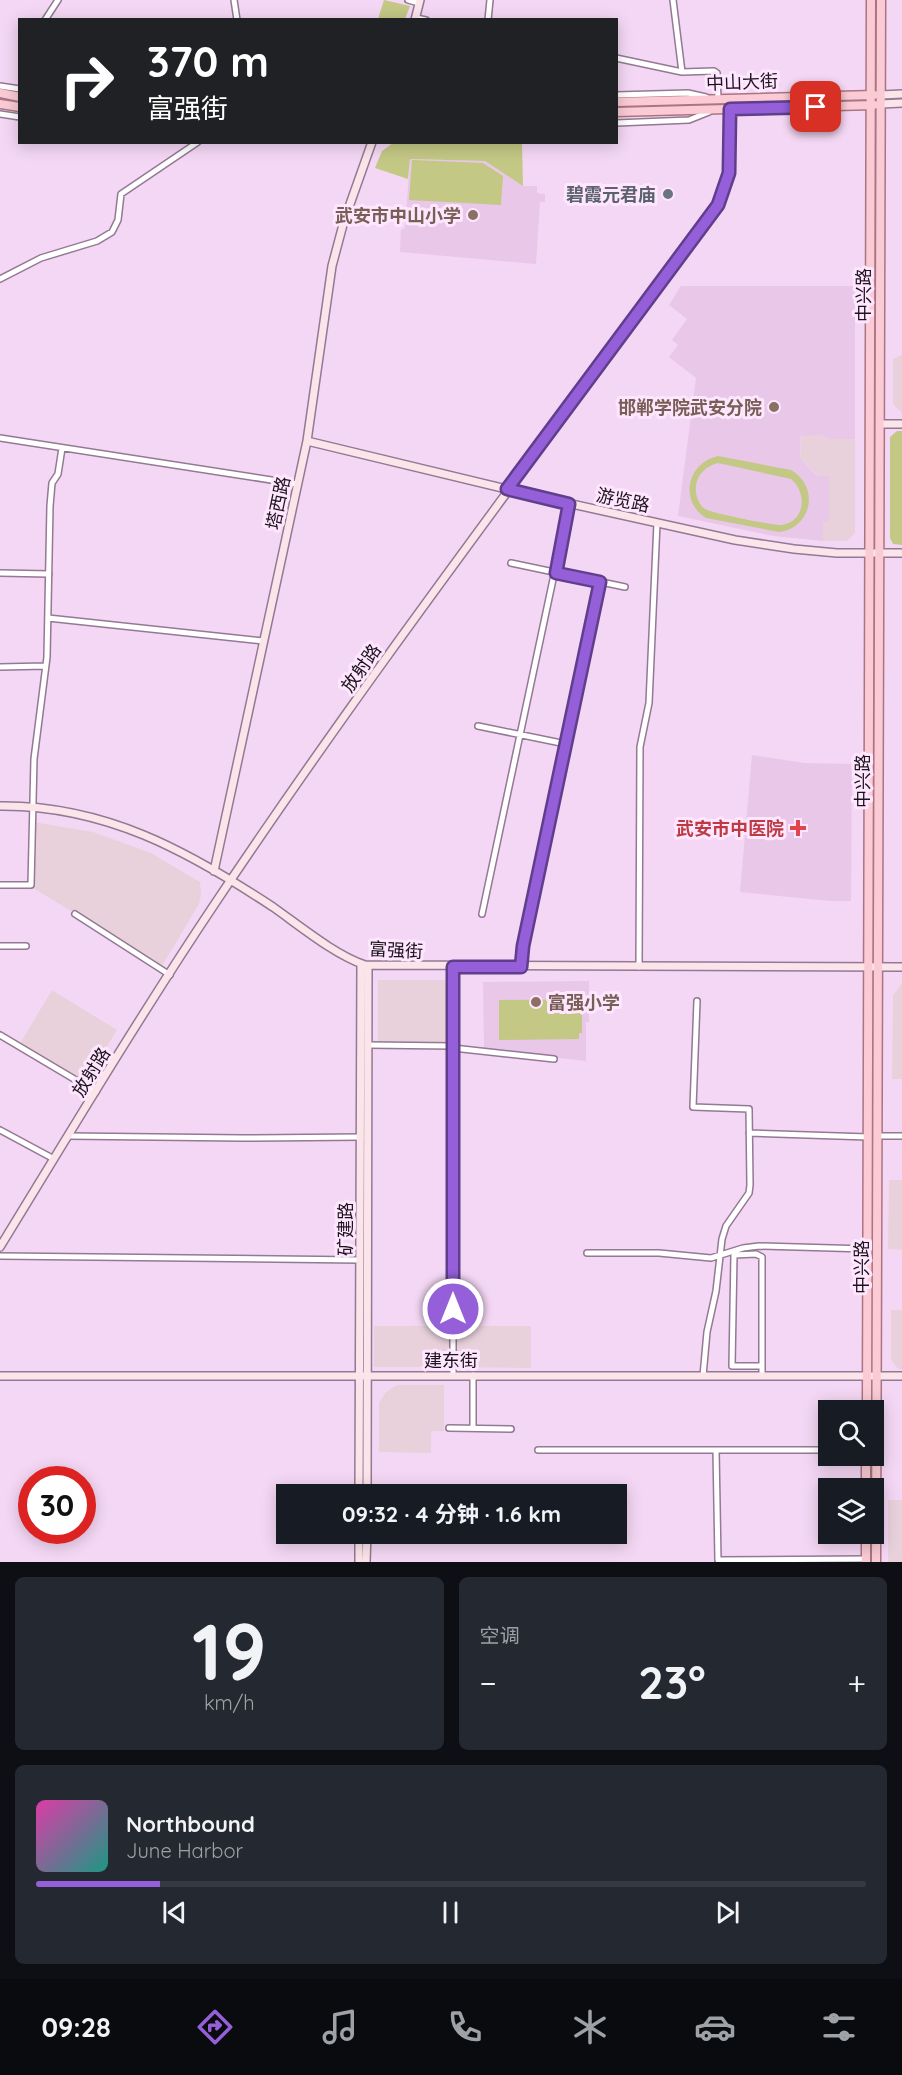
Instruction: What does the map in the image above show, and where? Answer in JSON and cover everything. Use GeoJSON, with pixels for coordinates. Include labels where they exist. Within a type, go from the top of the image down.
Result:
{"type":"FeatureCollection","features":[{"type":"Feature","properties":{"kind":"main road","name":"中兴路"},"geometry":{"type":"LineString","coordinates":[[867,1400],[871,0]]}},
{"type":"Feature","properties":{"kind":"main road","name":"中兴路"},"geometry":{"type":"LineString","coordinates":[[876,1562],[881,0]]}},
{"type":"Feature","properties":{"kind":"main road"},"geometry":{"type":"LineString","coordinates":[[0,93],[18,97]]}},
{"type":"Feature","properties":{"kind":"main road","name":"中山大街"},"geometry":{"type":"LineString","coordinates":[[618,112],[714,110],[871,100]]}},
{"type":"Feature","properties":{"kind":"main road","name":"中山大街"},"geometry":{"type":"LineString","coordinates":[[618,102],[881,100]]}},
{"type":"Feature","properties":{"kind":"main road"},"geometry":{"type":"LineString","coordinates":[[0,104],[18,107]]}},
{"type":"Feature","properties":{"kind":"main road"},"geometry":{"type":"LineString","coordinates":[[866,1544],[866,1561]]}},
{"type":"Feature","properties":{"kind":"street"},"geometry":{"type":"LineString","coordinates":[[46,18],[58,0]]}},
{"type":"Feature","properties":{"kind":"street"},"geometry":{"type":"LineString","coordinates":[[234,0],[237,18]]}},
{"type":"Feature","properties":{"kind":"street"},"geometry":{"type":"LineString","coordinates":[[408,0],[419,2],[415,18]]}},
{"type":"Feature","properties":{"kind":"street"},"geometry":{"type":"LineString","coordinates":[[488,18],[490,0]]}},
{"type":"Feature","properties":{"kind":"street"},"geometry":{"type":"LineString","coordinates":[[673,0],[682,72]]}},
{"type":"Feature","properties":{"kind":"street"},"geometry":{"type":"LineString","coordinates":[[618,57],[682,72],[716,72],[717,100],[688,93],[618,95]]}},
{"type":"Feature","properties":{"kind":"street"},"geometry":{"type":"LineString","coordinates":[[0,86],[18,89]]}},
{"type":"Feature","properties":{"kind":"street","name":"中山大街"},"geometry":{"type":"LineString","coordinates":[[881,100],[902,94]]}},
{"type":"Feature","properties":{"kind":"street","name":"中山大街"},"geometry":{"type":"LineString","coordinates":[[881,100],[902,103]]}},
{"type":"Feature","properties":{"kind":"street","name":"放射路"},"geometry":{"type":"LineString","coordinates":[[0,1247],[231,881],[356,700],[507,489],[718,205],[729,173],[730,109]]}},
{"type":"Feature","properties":{"kind":"street"},"geometry":{"type":"LineString","coordinates":[[618,123],[689,120],[714,110]]}},
{"type":"Feature","properties":{"kind":"street"},"geometry":{"type":"LineString","coordinates":[[0,114],[18,117]]}},
{"type":"Feature","properties":{"kind":"street"},"geometry":{"type":"LineString","coordinates":[[0,279],[41,258],[97,241],[112,232],[118,220],[121,194],[195,144]]}},
{"type":"Feature","properties":{"kind":"street","name":"塔西路"},"geometry":{"type":"LineString","coordinates":[[213,871],[307,441],[332,266],[344,221],[371,144]]}},
{"type":"Feature","properties":{"kind":"street"},"geometry":{"type":"LineString","coordinates":[[879,424],[902,424]]}},
{"type":"Feature","properties":{"kind":"street"},"geometry":{"type":"LineString","coordinates":[[0,438],[297,484]]}},
{"type":"Feature","properties":{"kind":"street","name":"游览路"},"geometry":{"type":"LineString","coordinates":[[307,441],[569,504],[735,540],[795,549],[869,554],[902,553]]}},
{"type":"Feature","properties":{"kind":"street"},"geometry":{"type":"LineString","coordinates":[[0,885],[31,885],[34,759],[45,666],[52,483],[58,474],[62,448]]}},
{"type":"Feature","properties":{"kind":"street"},"geometry":{"type":"LineString","coordinates":[[482,914],[569,504]]}},
{"type":"Feature","properties":{"kind":"street"},"geometry":{"type":"LineString","coordinates":[[639,967],[640,747],[649,703],[657,523]]}},
{"type":"Feature","properties":{"kind":"street"},"geometry":{"type":"LineString","coordinates":[[511,563],[625,587]]}},
{"type":"Feature","properties":{"kind":"street"},"geometry":{"type":"LineString","coordinates":[[0,573],[49,574]]}},
{"type":"Feature","properties":{"kind":"street"},"geometry":{"type":"LineString","coordinates":[[521,967],[523,946],[600,582]]}},
{"type":"Feature","properties":{"kind":"street"},"geometry":{"type":"LineString","coordinates":[[48,618],[263,641]]}},
{"type":"Feature","properties":{"kind":"street"},"geometry":{"type":"LineString","coordinates":[[0,667],[45,666]]}},
{"type":"Feature","properties":{"kind":"street"},"geometry":{"type":"LineString","coordinates":[[478,726],[566,744]]}},
{"type":"Feature","properties":{"kind":"street","name":"富强街"},"geometry":{"type":"LineString","coordinates":[[0,806],[32,807],[84,815],[125,826],[166,845],[231,881],[339,952],[365,965],[902,967]]}},
{"type":"Feature","properties":{"kind":"street"},"geometry":{"type":"LineString","coordinates":[[75,914],[170,975]]}},
{"type":"Feature","properties":{"kind":"street"},"geometry":{"type":"LineString","coordinates":[[0,946],[26,946]]}},
{"type":"Feature","properties":{"kind":"street","name":"矿建路"},"geometry":{"type":"LineString","coordinates":[[360,1484],[368,1045],[365,965]]}},
{"type":"Feature","properties":{"kind":"street","name":"矿建路"},"geometry":{"type":"LineString","coordinates":[[365,965],[360,1260],[367,1484]]}},
{"type":"Feature","properties":{"kind":"street"},"geometry":{"type":"LineString","coordinates":[[453,967],[453,1376]]}},
{"type":"Feature","properties":{"kind":"street"},"geometry":{"type":"LineString","coordinates":[[697,1001],[693,1107],[749,1109],[748,1193],[726,1226],[707,1332],[703,1376]]}},
{"type":"Feature","properties":{"kind":"street"},"geometry":{"type":"LineString","coordinates":[[0,1035],[96,1092]]}},
{"type":"Feature","properties":{"kind":"street"},"geometry":{"type":"LineString","coordinates":[[368,1045],[453,1047],[554,1059]]}},
{"type":"Feature","properties":{"kind":"street"},"geometry":{"type":"LineString","coordinates":[[0,1130],[54,1160]]}},
{"type":"Feature","properties":{"kind":"street"},"geometry":{"type":"LineString","coordinates":[[749,1133],[868,1137]]}},
{"type":"Feature","properties":{"kind":"street"},"geometry":{"type":"LineString","coordinates":[[68,1136],[361,1137]]}},
{"type":"Feature","properties":{"kind":"street"},"geometry":{"type":"LineString","coordinates":[[878,1136],[902,1136]]}},
{"type":"Feature","properties":{"kind":"street"},"geometry":{"type":"LineString","coordinates":[[587,1253],[659,1253],[705,1258],[759,1246],[867,1249]]}},
{"type":"Feature","properties":{"kind":"street"},"geometry":{"type":"LineString","coordinates":[[762,1366],[732,1366],[734,1255],[756,1254],[762,1257],[762,1366],[762,1376]]}},
{"type":"Feature","properties":{"kind":"street"},"geometry":{"type":"LineString","coordinates":[[0,1256],[360,1260]]}},
{"type":"Feature","properties":{"kind":"street","name":"建东街"},"geometry":{"type":"LineString","coordinates":[[0,1376],[902,1376]]}},
{"type":"Feature","properties":{"kind":"street"},"geometry":{"type":"LineString","coordinates":[[473,1376],[473,1428]]}},
{"type":"Feature","properties":{"kind":"street"},"geometry":{"type":"LineString","coordinates":[[448,1428],[511,1429]]}},
{"type":"Feature","properties":{"kind":"street"},"geometry":{"type":"LineString","coordinates":[[538,1450],[818,1450]]}},
{"type":"Feature","properties":{"kind":"street"},"geometry":{"type":"LineString","coordinates":[[716,1450],[718,1560],[866,1561]]}},
{"type":"Feature","properties":{"kind":"street"},"geometry":{"type":"LineString","coordinates":[[359,1544],[359,1562]]}},
{"type":"Feature","properties":{"kind":"street"},"geometry":{"type":"LineString","coordinates":[[366,1562],[367,1544]]}},
{"type":"Feature","properties":{"kind":"shaded area","name":"武安市中山小学"},"geometry":{"type":"Polygon","coordinates":[[[410,159],[485,161],[523,186],[537,186],[537,193],[545,194],[545,202],[540,202],[536,264],[400,252],[401,230],[405,228],[410,159]]]}},
{"type":"Feature","properties":{"kind":"shaded area","name":"邯郸学院武安分院"},"geometry":{"type":"Polygon","coordinates":[[[681,286],[855,286],[855,439],[828,439],[822,435],[801,436],[800,458],[817,476],[829,476],[829,521],[823,522],[823,541],[773,536],[678,516],[696,378],[669,357],[678,345],[672,340],[687,319],[669,305],[681,286]]]}},
{"type":"Feature","properties":{"kind":"shaded area"},"geometry":{"type":"Polygon","coordinates":[[[902,355],[902,413],[893,404],[893,359],[902,355]]]}},
{"type":"Feature","properties":{"kind":"shaded area"},"geometry":{"type":"Polygon","coordinates":[[[802,435],[822,435],[828,439],[855,439],[855,533],[847,541],[823,541],[823,521],[829,521],[828,476],[818,476],[800,458],[802,435]]]}},
{"type":"Feature","properties":{"kind":"shaded area","name":"武安市中医院"},"geometry":{"type":"Polygon","coordinates":[[[752,755],[804,763],[852,764],[851,901],[740,892],[752,755]]]}},
{"type":"Feature","properties":{"kind":"shaded area"},"geometry":{"type":"Polygon","coordinates":[[[33,822],[93,832],[151,853],[200,882],[199,904],[162,966],[33,888],[33,822]]]}},
{"type":"Feature","properties":{"kind":"shaded area"},"geometry":{"type":"Polygon","coordinates":[[[378,980],[452,980],[452,1045],[378,1043],[378,980]]]}},
{"type":"Feature","properties":{"kind":"shaded area","name":"富强小学"},"geometry":{"type":"Polygon","coordinates":[[[589,981],[586,1061],[484,1050],[483,982],[589,981]]]}},
{"type":"Feature","properties":{"kind":"shaded area"},"geometry":{"type":"Polygon","coordinates":[[[902,983],[902,1079],[892,1079],[893,995],[902,983]]]}},
{"type":"Feature","properties":{"kind":"shaded area"},"geometry":{"type":"Polygon","coordinates":[[[52,990],[117,1030],[84,1085],[19,1045],[52,990]]]}},
{"type":"Feature","properties":{"kind":"shaded area"},"geometry":{"type":"Polygon","coordinates":[[[889,1180],[902,1180],[902,1250],[888,1249],[889,1180]]]}},
{"type":"Feature","properties":{"kind":"shaded area"},"geometry":{"type":"Polygon","coordinates":[[[891,1310],[902,1310],[902,1369],[898,1369],[891,1359],[891,1310]]]}},
{"type":"Feature","properties":{"kind":"shaded area"},"geometry":{"type":"Polygon","coordinates":[[[374,1326],[451,1326],[451,1367],[374,1367],[374,1326]]]}},
{"type":"Feature","properties":{"kind":"shaded area"},"geometry":{"type":"Polygon","coordinates":[[[456,1326],[531,1326],[531,1368],[456,1367],[456,1326]]]}},
{"type":"Feature","properties":{"kind":"shaded area"},"geometry":{"type":"Polygon","coordinates":[[[397,1385],[444,1385],[444,1431],[431,1431],[431,1453],[379,1452],[379,1403],[386,1392],[397,1385]]]}},
{"type":"Feature","properties":{"kind":"shaded area"},"geometry":{"type":"Polygon","coordinates":[[[888,1500],[902,1500],[902,1562],[888,1562],[888,1500]]]}},
{"type":"Feature","properties":{"kind":"green space"},"geometry":{"type":"Polygon","coordinates":[[[384,0],[410,6],[405,18],[378,18],[384,0]]]}},
{"type":"Feature","properties":{"kind":"green space"},"geometry":{"type":"Polygon","coordinates":[[[392,144],[522,144],[523,186],[485,161],[410,159],[408,179],[375,168],[382,151],[392,144]]]}},
{"type":"Feature","properties":{"kind":"green space"},"geometry":{"type":"Polygon","coordinates":[[[412,160],[483,163],[503,176],[501,205],[409,200],[412,160]]]}},
{"type":"Feature","properties":{"kind":"green space"},"geometry":{"type":"Polygon","coordinates":[[[897,431],[902,431],[902,545],[893,544],[890,538],[890,437],[897,431]]]}},
{"type":"Feature","properties":{"kind":"green space"},"geometry":{"type":"Polygon","coordinates":[[[718,456],[791,470],[806,486],[809,496],[805,515],[790,529],[779,532],[706,518],[697,511],[692,502],[690,483],[693,474],[707,460],[718,456]],[[718,463],[710,466],[701,474],[697,481],[696,492],[700,504],[710,511],[782,525],[796,518],[802,505],[800,491],[791,479],[718,463]]]}},
{"type":"Feature","properties":{"kind":"green space"},"geometry":{"type":"Polygon","coordinates":[[[582,999],[582,1033],[579,1033],[579,1039],[499,1040],[499,1000],[582,999]]]}},
{"type":"Feature","properties":{"kind":"place","name":"碧霞元君庙"},"geometry":{"type":"Point","coordinates":[668,194]}},
{"type":"Feature","properties":{"kind":"place","name":"武安市中山小学"},"geometry":{"type":"Point","coordinates":[473,215]}},
{"type":"Feature","properties":{"kind":"place","name":"邯郸学院武安分院"},"geometry":{"type":"Point","coordinates":[774,407]}},
{"type":"Feature","properties":{"kind":"place","name":"武安市中医院"},"geometry":{"type":"Point","coordinates":[798,828]}},
{"type":"Feature","properties":{"kind":"place","name":"富强小学"},"geometry":{"type":"Point","coordinates":[536,1002]}},
{"type":"Feature","properties":{"kind":"route"},"geometry":{"type":"LineString","coordinates":[[453,1309],[453,967],[521,967],[523,946],[600,582],[556,573],[569,504],[507,489],[718,205],[729,173],[730,109],[816,107]]}}]}
